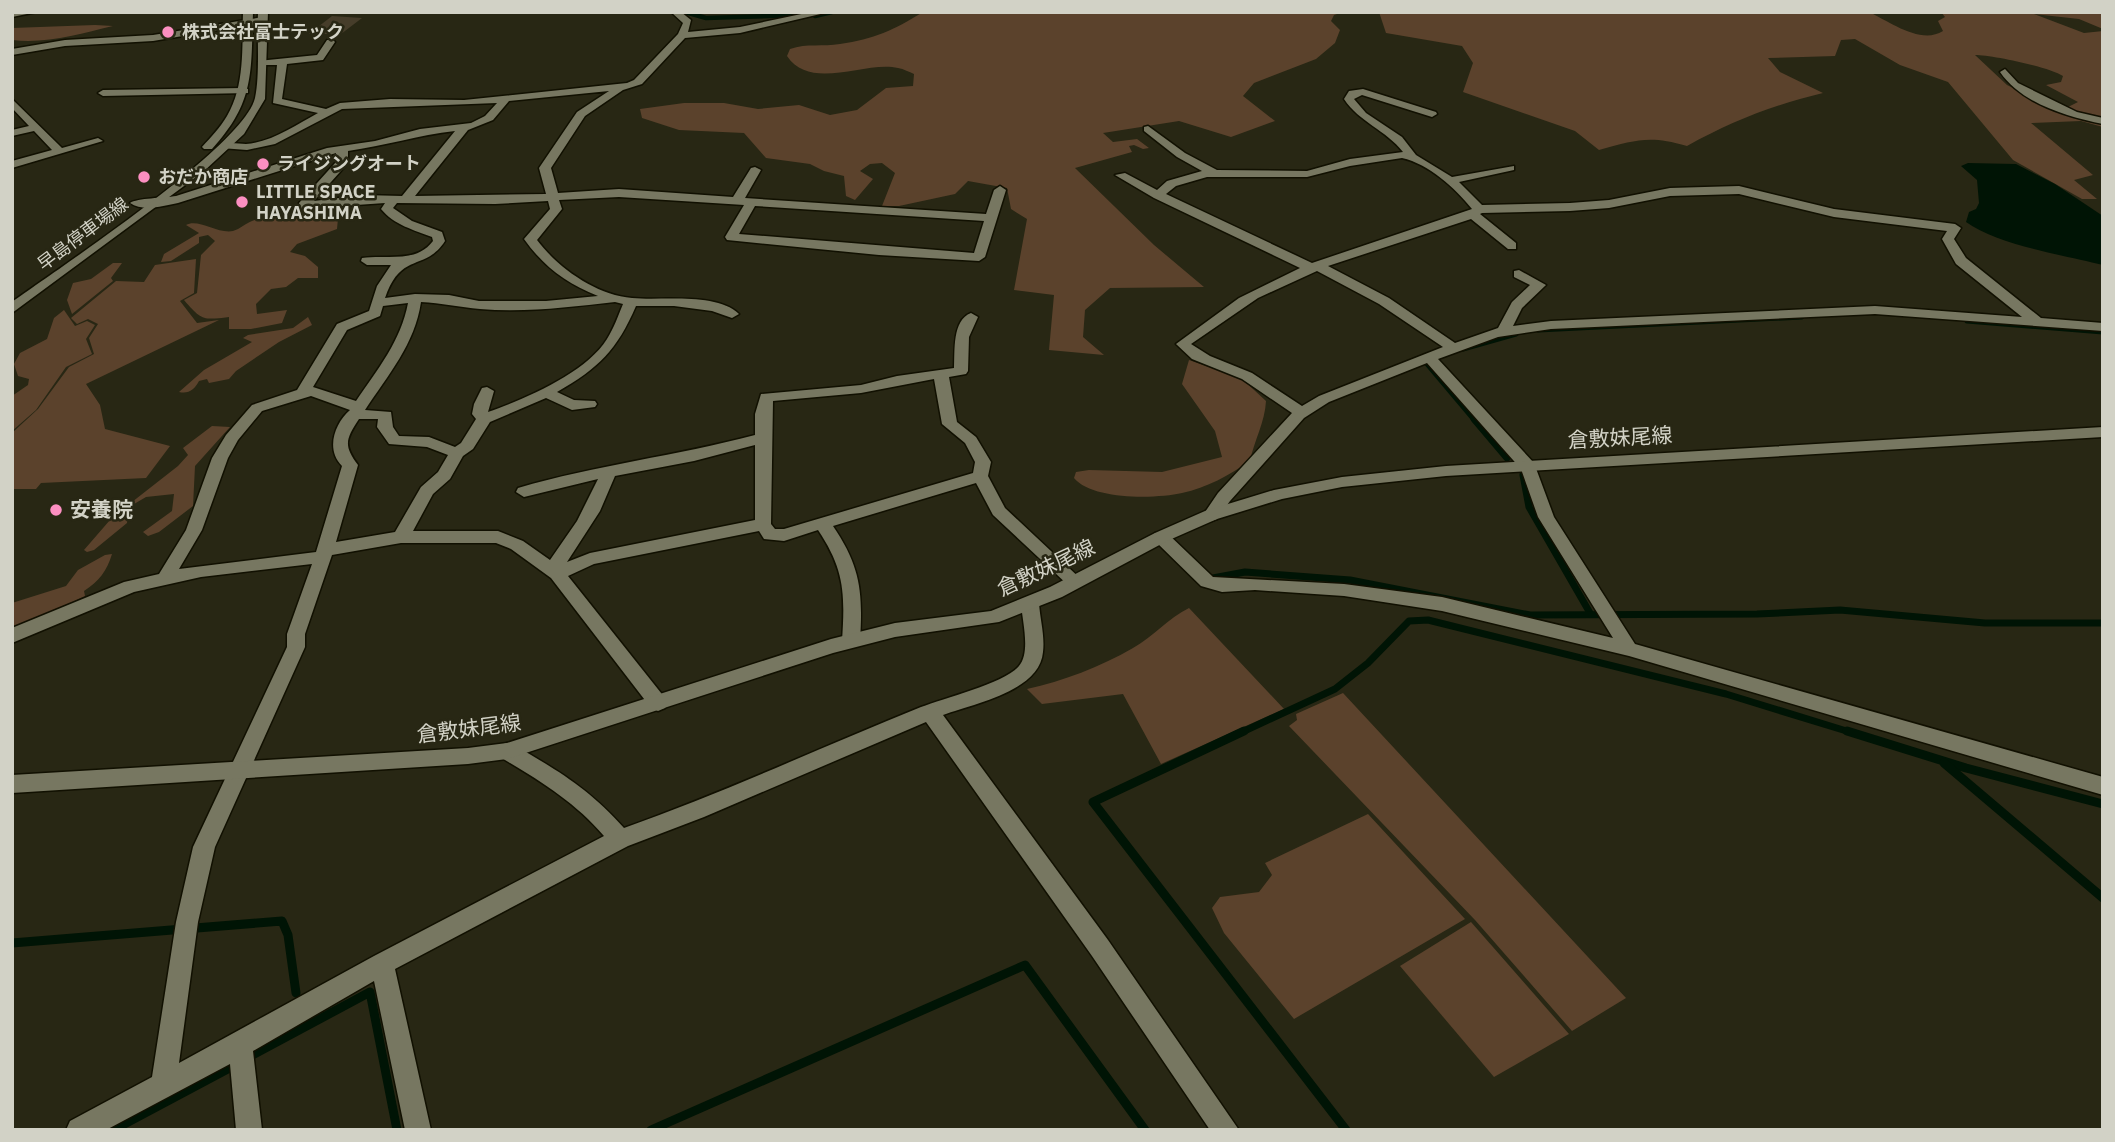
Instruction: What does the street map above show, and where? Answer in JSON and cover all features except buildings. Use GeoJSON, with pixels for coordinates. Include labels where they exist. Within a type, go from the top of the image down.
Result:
{"type":"FeatureCollection","features":[{"type":"Feature","properties":{"kind":"street"},"geometry":{"type":"LineString","coordinates":[[12,14],[33,12]]}},
{"type":"Feature","properties":{"kind":"street"},"geometry":{"type":"LineString","coordinates":[[225,146],[247,147],[271,142],[326,112],[355,104],[464,103],[621,87],[638,82],[682,35],[688,22],[675,12]]}},
{"type":"Feature","properties":{"kind":"street"},"geometry":{"type":"LineString","coordinates":[[682,35],[740,30],[825,12]]}},
{"type":"Feature","properties":{"kind":"street"},"geometry":{"type":"LineString","coordinates":[[12,52],[65,43],[153,38],[263,16]]}},
{"type":"Feature","properties":{"kind":"street","name":"早島停車場線"},"geometry":{"type":"LineString","coordinates":[[12,309],[153,204],[240,132],[260,99],[263,16]]}},
{"type":"Feature","properties":{"kind":"street","name":"早島停車場線"},"geometry":{"type":"LineString","coordinates":[[12,295],[178,172],[220,135],[238,111],[244,91],[248,17]]}},
{"type":"Feature","properties":{"kind":"street"},"geometry":{"type":"LineString","coordinates":[[261,63],[320,58],[330,42]]}},
{"type":"Feature","properties":{"kind":"street"},"geometry":{"type":"LineString","coordinates":[[282,62],[277,101],[326,112]]}},
{"type":"Feature","properties":{"kind":"street"},"geometry":{"type":"LineString","coordinates":[[2005,72],[2014,85],[2074,115],[2103,121]]}},
{"type":"Feature","properties":{"kind":"street"},"geometry":{"type":"LineString","coordinates":[[621,87],[581,114],[545,168],[556,209],[539,232],[530,239],[545,260],[559,272],[572,281],[615,298],[631,302],[715,307],[732,314]]}},
{"type":"Feature","properties":{"kind":"street"},"geometry":{"type":"LineString","coordinates":[[103,93],[244,91]]}},
{"type":"Feature","properties":{"kind":"street"},"geometry":{"type":"LineString","coordinates":[[1432,114],[1363,92],[1353,93],[1349,99],[1358,110],[1406,146],[1411,156],[1468,196],[1476,211],[1512,246]]}},
{"type":"Feature","properties":{"kind":"street"},"geometry":{"type":"LineString","coordinates":[[136,203],[153,204],[178,199],[312,155],[376,144],[420,132],[463,129],[483,123],[506,99]]}},
{"type":"Feature","properties":{"kind":"street"},"geometry":{"type":"LineString","coordinates":[[13,103],[60,152]]}},
{"type":"Feature","properties":{"kind":"street"},"geometry":{"type":"LineString","coordinates":[[12,133],[36,127]]}},
{"type":"Feature","properties":{"kind":"street"},"geometry":{"type":"LineString","coordinates":[[368,261],[402,261],[425,255],[435,247],[438,235],[399,219],[387,209],[400,199],[463,129]]}},
{"type":"Feature","properties":{"kind":"street"},"geometry":{"type":"LineString","coordinates":[[1148,129],[1181,155],[1215,173]]}},
{"type":"Feature","properties":{"kind":"street"},"geometry":{"type":"LineString","coordinates":[[12,165],[98,141]]}},
{"type":"Feature","properties":{"kind":"street"},"geometry":{"type":"LineString","coordinates":[[342,149],[342,163],[303,206],[363,199],[495,200],[629,193],[992,219]]}},
{"type":"Feature","properties":{"kind":"street"},"geometry":{"type":"LineString","coordinates":[[1158,195],[1177,179],[1196,174],[1288,176],[1310,174],[1363,160],[1411,156]]}},
{"type":"Feature","properties":{"kind":"street"},"geometry":{"type":"LineString","coordinates":[[1449,181],[1510,168]]}},
{"type":"Feature","properties":{"kind":"street"},"geometry":{"type":"LineString","coordinates":[[737,201],[755,170]]}},
{"type":"Feature","properties":{"kind":"street"},"geometry":{"type":"LineString","coordinates":[[1121,175],[1384,301],[1453,348]]}},
{"type":"Feature","properties":{"kind":"street"},"geometry":{"type":"LineString","coordinates":[[751,203],[731,237],[979,257],[1000,190]]}},
{"type":"Feature","properties":{"kind":"street"},"geometry":{"type":"LineString","coordinates":[[1303,413],[1278,400],[1246,375],[1191,355],[1183,344],[1254,295],[1315,267],[1476,211],[1570,207],[1628,202],[1670,192],[1738,190],[1834,213],[1955,228],[1948,239],[1961,261],[2038,324]]}},
{"type":"Feature","properties":{"kind":"street"},"geometry":{"type":"LineString","coordinates":[[307,392],[304,389],[306,384],[342,327],[374,313],[378,293],[402,261]]}},
{"type":"Feature","properties":{"kind":"street"},"geometry":{"type":"LineString","coordinates":[[1504,332],[1507,319],[1522,296],[1538,285],[1519,274]]}},
{"type":"Feature","properties":{"kind":"street"},"geometry":{"type":"LineString","coordinates":[[376,303],[449,299],[479,304],[547,305],[615,298]]}},
{"type":"Feature","properties":{"kind":"street"},"geometry":{"type":"LineString","coordinates":[[164,1084],[187,928],[204,847],[296,647],[296,634],[324,554],[350,465],[341,456],[340,436],[403,342],[411,324],[415,299]]}},
{"type":"Feature","properties":{"kind":"street"},"geometry":{"type":"LineString","coordinates":[[401,537],[427,491],[444,475],[457,453],[467,446],[484,419],[511,410],[546,392],[594,362],[612,343],[631,302]]}},
{"type":"Feature","properties":{"kind":"street"},"geometry":{"type":"LineString","coordinates":[[1211,515],[1224,497],[1303,413],[1324,399],[1453,348],[1504,332],[1551,326],[1875,310],[2103,327]]}},
{"type":"Feature","properties":{"kind":"street"},"geometry":{"type":"LineString","coordinates":[[971,317],[962,337],[961,371],[897,380],[861,389],[766,397],[763,524],[770,535],[784,534],[980,476]]}},
{"type":"Feature","properties":{"kind":"street"},"geometry":{"type":"LineString","coordinates":[[1429,357],[1528,467],[1546,517],[1629,649]]}},
{"type":"Feature","properties":{"kind":"street"},"geometry":{"type":"LineString","coordinates":[[941,375],[950,424],[971,440],[983,462],[980,476],[999,510],[1075,582]]}},
{"type":"Feature","properties":{"kind":"street"},"geometry":{"type":"LineString","coordinates":[[484,419],[480,414],[481,404],[487,391]]}},
{"type":"Feature","properties":{"kind":"street"},"geometry":{"type":"LineString","coordinates":[[166,577],[194,530],[220,458],[231,438],[257,408],[307,392],[341,400],[355,411],[386,415],[385,427],[394,441],[429,442],[457,453]]}},
{"type":"Feature","properties":{"kind":"street"},"geometry":{"type":"LineString","coordinates":[[546,392],[572,405],[590,404]]}},
{"type":"Feature","properties":{"kind":"street","name":"倉敷妹尾線"},"geometry":{"type":"LineString","coordinates":[[12,784],[468,756],[507,751],[850,641],[895,630],[993,617],[1075,582],[1161,537],[1211,515],[1280,494],[1342,482],[1421,473],[2103,432]]}},
{"type":"Feature","properties":{"kind":"street"},"geometry":{"type":"LineString","coordinates":[[524,492],[560,481],[694,456],[763,438]]}},
{"type":"Feature","properties":{"kind":"street"},"geometry":{"type":"LineString","coordinates":[[555,572],[585,525],[609,471]]}},
{"type":"Feature","properties":{"kind":"street"},"geometry":{"type":"LineString","coordinates":[[822,523],[843,551],[854,585],[850,641]]}},
{"type":"Feature","properties":{"kind":"street"},"geometry":{"type":"LineString","coordinates":[[555,572],[590,559],[763,524]]}},
{"type":"Feature","properties":{"kind":"street"},"geometry":{"type":"LineString","coordinates":[[12,636],[100,596],[166,577],[324,554],[401,537],[475,534],[498,537],[517,545],[555,572],[658,703]]}},
{"type":"Feature","properties":{"kind":"street"},"geometry":{"type":"LineString","coordinates":[[1161,537],[1207,582],[1222,586],[1255,584],[1344,590],[1442,604],[1629,649],[2103,786]]}},
{"type":"Feature","properties":{"kind":"street"},"geometry":{"type":"LineString","coordinates":[[79,1130],[382,964],[620,839],[697,811],[929,712],[1007,684],[1030,667],[1034,652],[1030,603]]}},
{"type":"Feature","properties":{"kind":"street"},"geometry":{"type":"LineString","coordinates":[[929,712],[1100,948],[1226,1130]]}},
{"type":"Feature","properties":{"kind":"street"},"geometry":{"type":"LineString","coordinates":[[507,751],[552,777],[591,806],[620,839]]}},
{"type":"Feature","properties":{"kind":"street"},"geometry":{"type":"LineString","coordinates":[[382,964],[418,1130]]}},
{"type":"Feature","properties":{"kind":"street"},"geometry":{"type":"LineString","coordinates":[[240,1044],[249,1130]]}},
{"type":"Feature","properties":{"kind":"shaded area"},"geometry":{"type":"Polygon","coordinates":[[[923,12],[1343,12],[1334,15],[1331,21],[1340,30],[1335,43],[1316,59],[1254,83],[1243,96],[1275,121],[1231,137],[1179,121],[1103,133],[1113,142],[1137,139],[1149,148],[1129,146],[1132,152],[1075,168],[1154,245],[1204,287],[1110,288],[1085,310],[1083,337],[1104,355],[1049,350],[1054,295],[1014,290],[1027,219],[1011,209],[1007,188],[968,181],[955,194],[899,206],[882,206],[895,173],[882,163],[870,164],[860,171],[873,179],[855,200],[846,196],[844,176],[810,164],[766,158],[744,133],[679,130],[642,118],[640,109],[684,103],[724,103],[758,109],[799,105],[830,115],[857,110],[886,88],[913,86],[914,74],[900,68],[885,67],[824,74],[810,72],[797,67],[787,56],[790,49],[834,45],[874,36],[923,12]]]}},
{"type":"Feature","properties":{"kind":"shaded area"},"geometry":{"type":"Polygon","coordinates":[[[1379,12],[1869,12],[1915,34],[1934,35],[1943,31],[1938,21],[1945,17],[1941,12],[2103,12],[2103,29],[2079,19],[2034,14],[2084,33],[2103,31],[2103,120],[2066,108],[2078,102],[2046,85],[2061,82],[2063,76],[2020,62],[1975,55],[2007,85],[2046,104],[2103,122],[2103,127],[2081,121],[2031,123],[2093,175],[2074,180],[2097,199],[2082,199],[2013,160],[1948,82],[1900,65],[1855,39],[1841,40],[1835,56],[1768,58],[1780,72],[1823,93],[1753,115],[1687,146],[1643,140],[1599,150],[1575,131],[1463,92],[1473,63],[1462,46],[1386,33],[1379,12]]]}},
{"type":"Feature","properties":{"kind":"shaded area"},"geometry":{"type":"Polygon","coordinates":[[[113,26],[50,39],[12,40],[12,28],[113,26]]]}},
{"type":"Feature","properties":{"kind":"shaded area"},"geometry":{"type":"Polygon","coordinates":[[[1968,163],[2016,164],[2055,184],[2103,216],[2103,265],[2013,243],[1966,222],[1969,212],[1976,209],[1979,203],[1977,180],[1961,166],[1968,163]]]}},
{"type":"Feature","properties":{"kind":"shaded area"},"geometry":{"type":"Polygon","coordinates":[[[339,208],[337,229],[297,244],[290,252],[305,256],[318,267],[318,278],[298,278],[286,287],[271,289],[256,304],[257,314],[287,310],[282,323],[251,329],[229,329],[229,317],[204,318],[184,300],[197,293],[201,255],[215,241],[208,235],[199,237],[199,243],[171,261],[161,262],[164,254],[199,233],[186,225],[191,223],[233,231],[262,218],[339,208]]]}},
{"type":"Feature","properties":{"kind":"shaded area"},"geometry":{"type":"Polygon","coordinates":[[[196,259],[194,293],[180,301],[197,323],[219,320],[86,384],[100,405],[105,429],[170,446],[146,478],[41,483],[36,489],[12,489],[12,433],[38,409],[69,367],[94,354],[89,338],[98,324],[88,319],[77,324],[71,318],[116,281],[144,282],[155,265],[196,259]]]}},
{"type":"Feature","properties":{"kind":"shaded area"},"geometry":{"type":"Polygon","coordinates":[[[113,263],[122,263],[111,278],[113,281],[72,314],[67,300],[73,283],[91,279],[113,263]]]}},
{"type":"Feature","properties":{"kind":"shaded area"},"geometry":{"type":"Polygon","coordinates":[[[64,310],[75,326],[87,321],[95,325],[86,339],[92,354],[66,367],[36,410],[12,431],[12,396],[28,385],[29,379],[18,376],[14,364],[20,353],[47,339],[54,318],[64,310]]]}},
{"type":"Feature","properties":{"kind":"shaded area"},"geometry":{"type":"Polygon","coordinates":[[[308,317],[312,325],[279,342],[236,371],[229,379],[209,383],[207,379],[199,381],[191,391],[179,392],[204,370],[252,342],[243,338],[248,335],[293,328],[308,317]]]}},
{"type":"Feature","properties":{"kind":"shaded area"},"geometry":{"type":"Polygon","coordinates":[[[1189,360],[1241,378],[1266,401],[1250,461],[1209,484],[1170,495],[1141,497],[1109,494],[1083,485],[1074,478],[1076,472],[1089,470],[1162,472],[1222,457],[1215,431],[1182,384],[1189,360]]]}},
{"type":"Feature","properties":{"kind":"shaded area"},"geometry":{"type":"Polygon","coordinates":[[[212,426],[230,427],[195,466],[193,506],[159,532],[148,536],[143,532],[172,511],[174,494],[146,497],[129,507],[127,523],[94,550],[84,550],[123,505],[132,502],[178,466],[188,455],[183,448],[212,426]]]}},
{"type":"Feature","properties":{"kind":"shaded area"},"geometry":{"type":"Polygon","coordinates":[[[112,554],[102,575],[84,591],[85,596],[12,631],[12,603],[66,586],[78,570],[112,554]]]}},
{"type":"Feature","properties":{"kind":"shaded area"},"geometry":{"type":"Polygon","coordinates":[[[1189,608],[1284,709],[1161,764],[1123,694],[1042,704],[1027,689],[1081,673],[1120,655],[1140,644],[1189,608]]]}},
{"type":"Feature","properties":{"kind":"shaded area"},"geometry":{"type":"Polygon","coordinates":[[[1343,693],[1626,998],[1572,1031],[1475,920],[1289,726],[1297,720],[1296,714],[1343,693]]]}},
{"type":"Feature","properties":{"kind":"shaded area"},"geometry":{"type":"Polygon","coordinates":[[[1368,814],[1465,919],[1294,1019],[1224,933],[1212,908],[1220,897],[1259,892],[1272,875],[1265,863],[1368,814]]]}},
{"type":"Feature","properties":{"kind":"shaded area"},"geometry":{"type":"Polygon","coordinates":[[[1471,922],[1569,1034],[1494,1077],[1400,966],[1471,922]]]}},
{"type":"Feature","properties":{"kind":"waterway"},"geometry":{"type":"LineString","coordinates":[[685,12],[706,18],[799,15]]}},
{"type":"Feature","properties":{"kind":"waterway"},"geometry":{"type":"LineString","coordinates":[[815,16],[832,12]]}},
{"type":"Feature","properties":{"kind":"waterway"},"geometry":{"type":"LineString","coordinates":[[1538,330],[1802,317]]}},
{"type":"Feature","properties":{"kind":"waterway"},"geometry":{"type":"LineString","coordinates":[[1967,321],[2103,332]]}},
{"type":"Feature","properties":{"kind":"waterway"},"geometry":{"type":"LineString","coordinates":[[1463,349],[1516,334]]}},
{"type":"Feature","properties":{"kind":"waterway"},"geometry":{"type":"LineString","coordinates":[[1430,363],[1427,364],[1475,421]]}},
{"type":"Feature","properties":{"kind":"waterway"},"geometry":{"type":"LineString","coordinates":[[1474,419],[1507,458]]}},
{"type":"Feature","properties":{"kind":"waterway"},"geometry":{"type":"LineString","coordinates":[[1523,475],[1529,507],[1590,613]]}},
{"type":"Feature","properties":{"kind":"waterway"},"geometry":{"type":"LineString","coordinates":[[1213,578],[1245,572],[1350,580],[1530,615],[1757,614],[1840,610],[1985,623],[2103,623]]}},
{"type":"Feature","properties":{"kind":"waterway"},"geometry":{"type":"LineString","coordinates":[[1240,733],[1335,689],[1368,663],[1409,621],[1428,620],[1726,694],[1853,733]]}},
{"type":"Feature","properties":{"kind":"waterway"},"geometry":{"type":"LineString","coordinates":[[1244,731],[1093,802],[1346,1130]]}},
{"type":"Feature","properties":{"kind":"waterway"},"geometry":{"type":"LineString","coordinates":[[1847,731],[1966,768],[2103,804]]}},
{"type":"Feature","properties":{"kind":"waterway"},"geometry":{"type":"LineString","coordinates":[[1944,763],[2103,898]]}},
{"type":"Feature","properties":{"kind":"waterway"},"geometry":{"type":"LineString","coordinates":[[12,943],[282,921],[288,935],[296,993]]}},
{"type":"Feature","properties":{"kind":"waterway"},"geometry":{"type":"LineString","coordinates":[[651,1130],[1025,965],[1145,1130]]}},
{"type":"Feature","properties":{"kind":"waterway"},"geometry":{"type":"LineString","coordinates":[[247,1058],[370,992],[397,1130]]}},
{"type":"Feature","properties":{"kind":"waterway"},"geometry":{"type":"LineString","coordinates":[[113,1130],[237,1064]]}},
{"type":"Feature","properties":{"kind":"place","name":"株式会社富士テック"},"geometry":{"type":"Point","coordinates":[168,32]}},
{"type":"Feature","properties":{"kind":"place","name":"ライジングオート"},"geometry":{"type":"Point","coordinates":[263,164]}},
{"type":"Feature","properties":{"kind":"place","name":"おだか商店"},"geometry":{"type":"Point","coordinates":[144,177]}},
{"type":"Feature","properties":{"kind":"place","name":"LITTLE SPACE HAYASHIMA"},"geometry":{"type":"Point","coordinates":[242,202]}},
{"type":"Feature","properties":{"kind":"place","name":"安養院"},"geometry":{"type":"Point","coordinates":[56,510]}}]}
